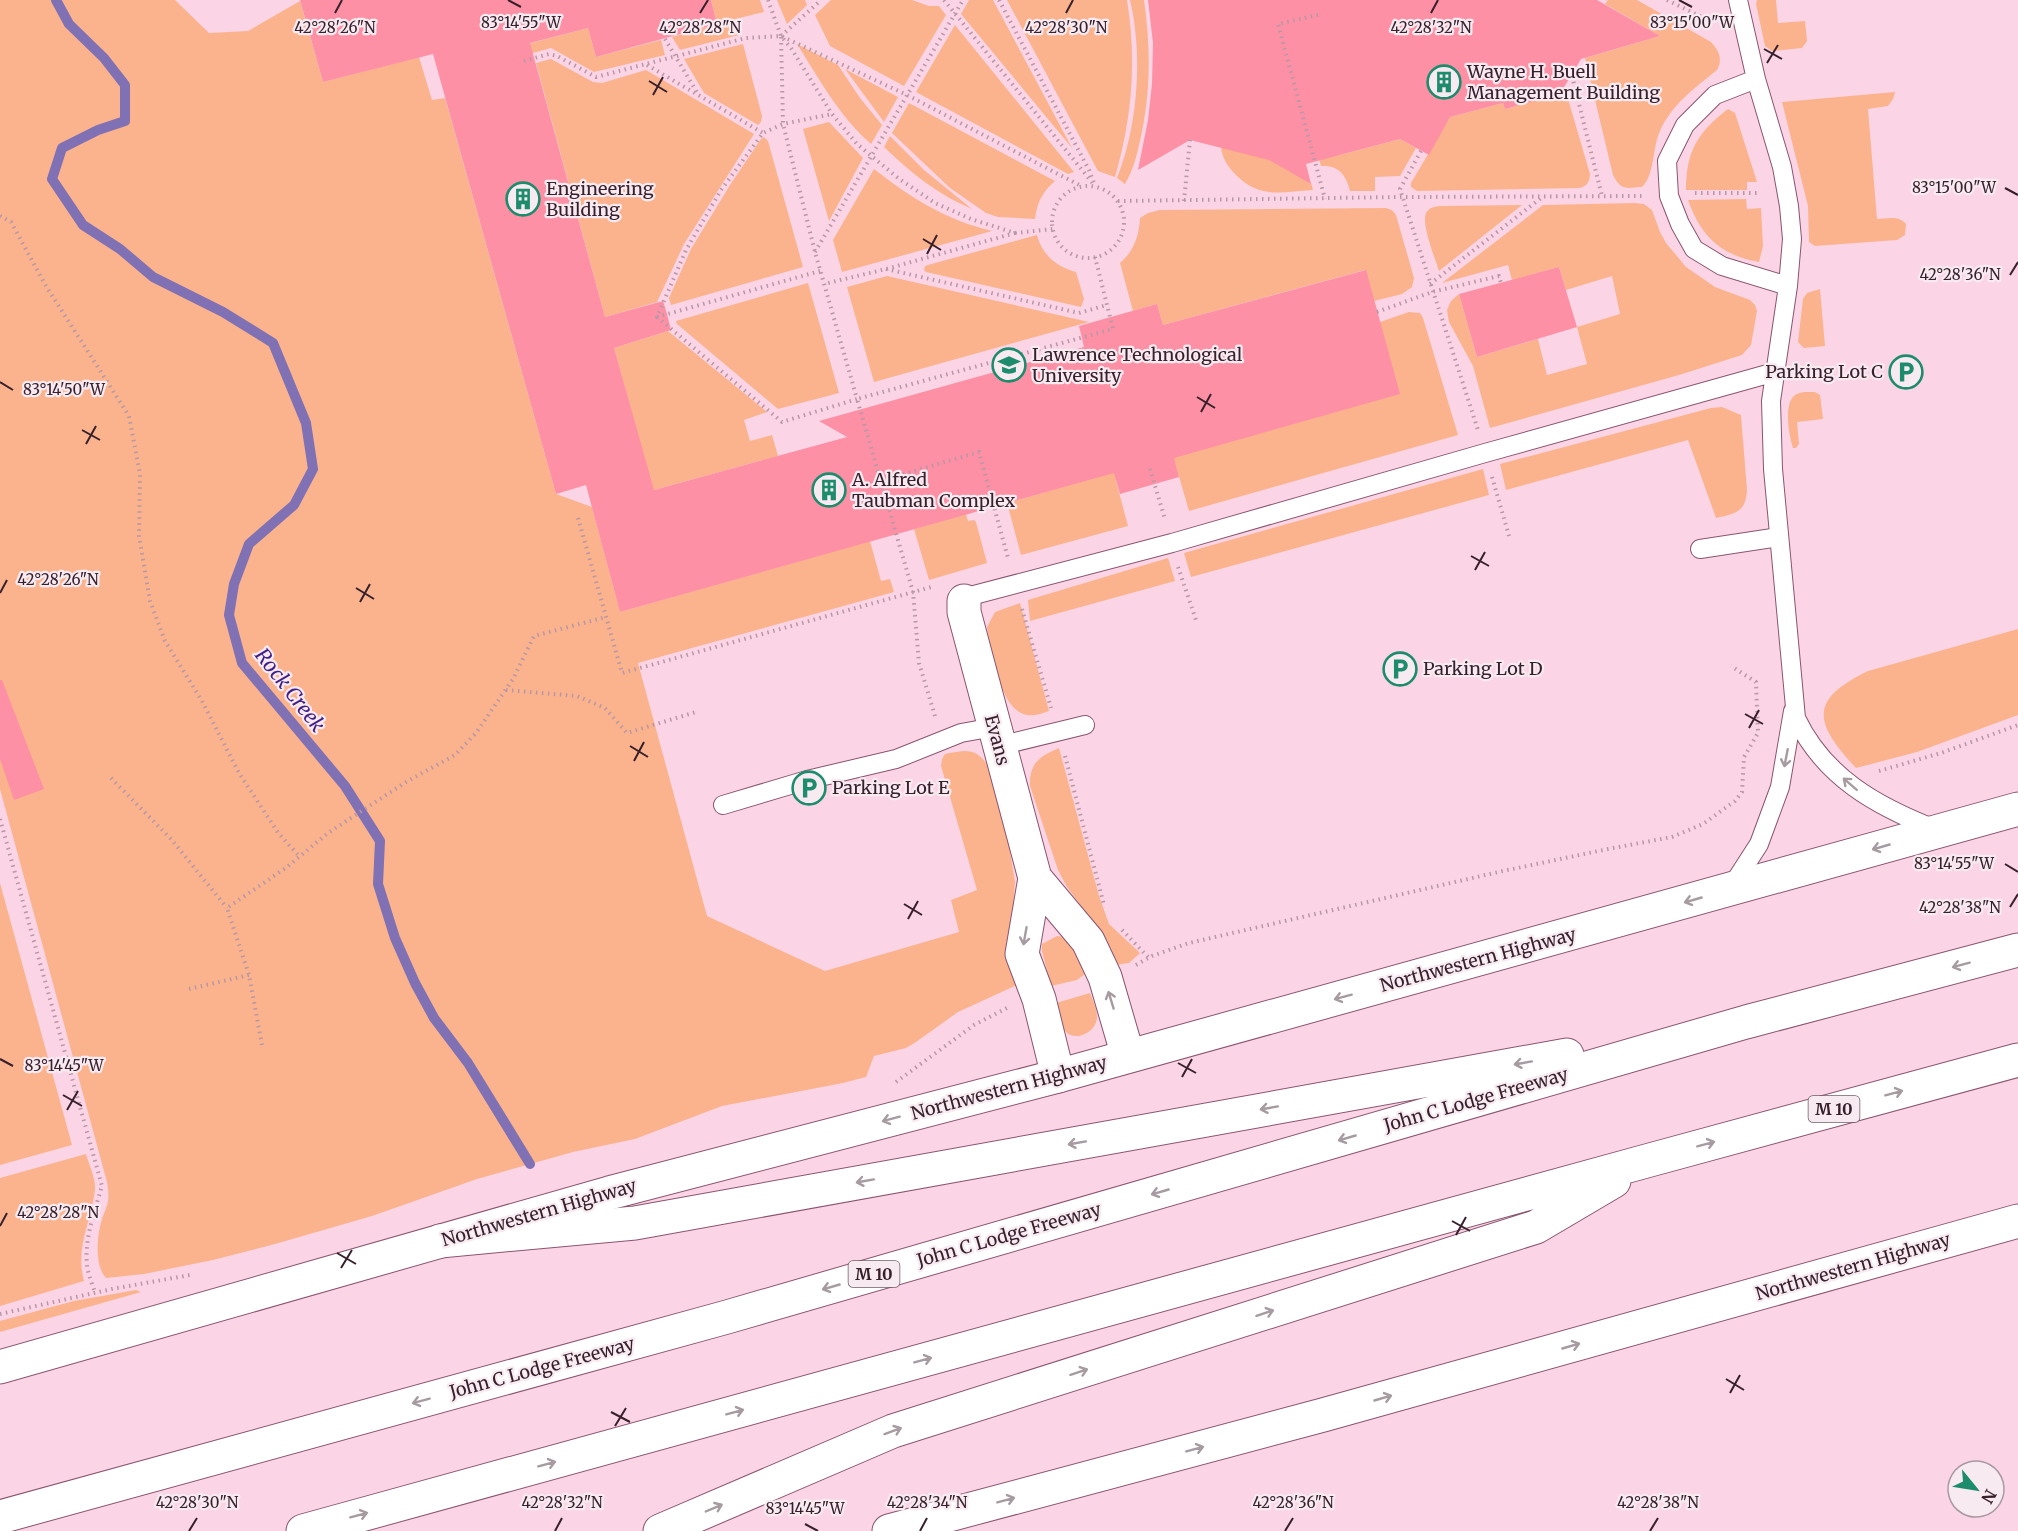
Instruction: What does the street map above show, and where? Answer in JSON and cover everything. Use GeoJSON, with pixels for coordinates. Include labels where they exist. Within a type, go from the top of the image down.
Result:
{"type":"FeatureCollection","features":[{"type":"Feature","properties":{"kind":"main road","name":"Evans"},"geometry":{"type":"LineString","coordinates":[[955,592],[964,612],[1035,878],[1088,941],[1104,977],[1128,1056]]}},
{"type":"Feature","properties":{"kind":"main road","name":"Northwestern Highway"},"geometry":{"type":"LineString","coordinates":[[0,1367],[609,1192],[1058,1076],[2018,810]]}},
{"type":"Feature","properties":{"kind":"main road","name":"Evans"},"geometry":{"type":"LineString","coordinates":[[1035,878],[1022,954],[1039,999],[1058,1076]]}},
{"type":"Feature","properties":{"kind":"main road","name":"John C Lodge Freeway"},"geometry":{"type":"LineString","coordinates":[[0,1517],[727,1317],[1746,1022],[2018,950]]}},
{"type":"Feature","properties":{"kind":"main road"},"geometry":{"type":"LineString","coordinates":[[440,1241],[635,1223],[1746,1022]]}},
{"type":"Feature","properties":{"kind":"main road","name":"M 10"},"geometry":{"type":"LineString","coordinates":[[303,1531],[2018,1060]]}},
{"type":"Feature","properties":{"kind":"main road"},"geometry":{"type":"LineString","coordinates":[[660,1531],[893,1431],[1536,1227],[1650,1160]]}},
{"type":"Feature","properties":{"kind":"main road","name":"Northwestern Highway"},"geometry":{"type":"LineString","coordinates":[[889,1531],[2015,1227]]}},
{"type":"Feature","properties":{"kind":"lane"},"geometry":{"type":"LineString","coordinates":[[1738,0],[1756,79],[1782,167],[1792,239],[1788,286],[1771,401],[1773,470],[1795,709],[1805,737],[1815,752],[1853,788],[1901,816],[1938,831]]}},
{"type":"Feature","properties":{"kind":"lane"},"geometry":{"type":"LineString","coordinates":[[1756,79],[1714,95],[1685,125],[1667,161],[1669,196],[1680,224],[1694,249],[1722,266],[1788,286]]}},
{"type":"Feature","properties":{"kind":"lane"},"geometry":{"type":"LineString","coordinates":[[955,592],[974,595],[1016,585],[1775,372]]}},
{"type":"Feature","properties":{"kind":"lane"},"geometry":{"type":"LineString","coordinates":[[1700,549],[1779,537]]}},
{"type":"Feature","properties":{"kind":"lane"},"geometry":{"type":"LineString","coordinates":[[1729,890],[1759,844],[1780,787],[1795,709]]}},
{"type":"Feature","properties":{"kind":"lane"},"geometry":{"type":"LineString","coordinates":[[723,805],[807,780],[896,759],[962,733],[996,736],[1058,731],[1085,725]]}},
{"type":"Feature","properties":{"kind":"path"},"geometry":{"type":"LineString","coordinates":[[768,0],[781,36],[783,124],[820,271],[913,592],[919,663],[943,741]]}},
{"type":"Feature","properties":{"kind":"path"},"geometry":{"type":"LineString","coordinates":[[781,36],[821,0]]}},
{"type":"Feature","properties":{"kind":"path"},"geometry":{"type":"LineString","coordinates":[[944,0],[1095,186]]}},
{"type":"Feature","properties":{"kind":"path"},"geometry":{"type":"LineString","coordinates":[[815,252],[963,0]]}},
{"type":"Feature","properties":{"kind":"path"},"geometry":{"type":"LineString","coordinates":[[999,0],[1089,170],[1095,186]]}},
{"type":"Feature","properties":{"kind":"path"},"geometry":{"type":"LineString","coordinates":[[1667,0],[1714,23],[1711,11]]}},
{"type":"Feature","properties":{"kind":"path"},"geometry":{"type":"LineString","coordinates":[[1318,15],[1278,24],[1325,199]]}},
{"type":"Feature","properties":{"kind":"path"},"geometry":{"type":"LineString","coordinates":[[781,36],[791,48],[832,114],[857,144],[898,178],[935,203],[971,219],[1015,233]]}},
{"type":"Feature","properties":{"kind":"path"},"geometry":{"type":"LineString","coordinates":[[524,61],[549,54],[596,76],[746,38],[781,36],[907,94],[1081,186]]}},
{"type":"Feature","properties":{"kind":"path"},"geometry":{"type":"LineString","coordinates":[[666,39],[698,95]]}},
{"type":"Feature","properties":{"kind":"path"},"geometry":{"type":"LineString","coordinates":[[647,64],[763,133]]}},
{"type":"Feature","properties":{"kind":"path"},"geometry":{"type":"LineString","coordinates":[[1572,76],[1602,196]]}},
{"type":"Feature","properties":{"kind":"path"},"geometry":{"type":"LineString","coordinates":[[657,317],[686,250],[721,190],[763,133],[783,124],[832,114]]}},
{"type":"Feature","properties":{"kind":"path"},"geometry":{"type":"LineString","coordinates":[[1184,201],[1190,140]]}},
{"type":"Feature","properties":{"kind":"path"},"geometry":{"type":"LineString","coordinates":[[1421,151],[1400,189],[1485,453],[1509,536]]}},
{"type":"Feature","properties":{"kind":"path"},"geometry":{"type":"LineString","coordinates":[[1118,201],[1402,197],[1541,198],[1764,193],[1761,183]]}},
{"type":"Feature","properties":{"kind":"path"},"geometry":{"type":"LineString","coordinates":[[1081,186],[1095,186],[1112,194],[1118,201],[1124,222],[1121,235],[1112,249],[1095,257],[1077,256],[1061,246],[1053,229],[1052,218],[1055,207],[1071,190],[1081,186]]}},
{"type":"Feature","properties":{"kind":"path"},"geometry":{"type":"LineString","coordinates":[[1430,285],[1541,198]]}},
{"type":"Feature","properties":{"kind":"path"},"geometry":{"type":"LineString","coordinates":[[0,216],[11,222],[46,286],[129,416],[140,474],[139,536],[150,601],[165,641],[202,701],[240,773],[279,834],[300,857]]}},
{"type":"Feature","properties":{"kind":"path"},"geometry":{"type":"LineString","coordinates":[[824,284],[1015,233],[1053,229]]}},
{"type":"Feature","properties":{"kind":"path"},"geometry":{"type":"LineString","coordinates":[[657,317],[782,422],[856,399],[1113,329],[1095,257]]}},
{"type":"Feature","properties":{"kind":"path"},"geometry":{"type":"LineString","coordinates":[[886,269],[1079,313],[1107,305]]}},
{"type":"Feature","properties":{"kind":"path"},"geometry":{"type":"LineString","coordinates":[[657,317],[820,271]]}},
{"type":"Feature","properties":{"kind":"path"},"geometry":{"type":"LineString","coordinates":[[1377,312],[1432,292],[1499,276],[1501,283]]}},
{"type":"Feature","properties":{"kind":"path"},"geometry":{"type":"LineString","coordinates":[[880,481],[978,452],[1106,909]]}},
{"type":"Feature","properties":{"kind":"path"},"geometry":{"type":"LineString","coordinates":[[578,518],[622,673],[913,592],[955,592]]}},
{"type":"Feature","properties":{"kind":"path"},"geometry":{"type":"LineString","coordinates":[[227,908],[300,857],[328,834],[406,782],[455,755],[476,733],[506,690],[534,636],[606,617]]}},
{"type":"Feature","properties":{"kind":"path"},"geometry":{"type":"LineString","coordinates":[[1120,928],[1150,957],[1189,943],[1503,871],[1672,837],[1703,824],[1735,801],[1742,792],[1744,758],[1758,733],[1756,682],[1731,666]]}},
{"type":"Feature","properties":{"kind":"path"},"geometry":{"type":"LineString","coordinates":[[506,690],[578,696],[605,708],[627,733],[696,712]]}},
{"type":"Feature","properties":{"kind":"path"},"geometry":{"type":"LineString","coordinates":[[1842,778],[1867,775],[1941,753],[2018,725]]}},
{"type":"Feature","properties":{"kind":"path"},"geometry":{"type":"LineString","coordinates":[[111,778],[171,839],[227,908],[249,975],[262,1045]]}},
{"type":"Feature","properties":{"kind":"path"},"geometry":{"type":"LineString","coordinates":[[1742,792],[1780,787]]}},
{"type":"Feature","properties":{"kind":"path"},"geometry":{"type":"LineString","coordinates":[[0,819],[102,1186],[87,1252],[87,1267],[95,1292]]}},
{"type":"Feature","properties":{"kind":"path"},"geometry":{"type":"LineString","coordinates":[[189,989],[249,975]]}},
{"type":"Feature","properties":{"kind":"path"},"geometry":{"type":"LineString","coordinates":[[0,1314],[95,1292],[190,1275]]}},
{"type":"Feature","properties":{"kind":"shaded area"},"geometry":{"type":"Polygon","coordinates":[[[0,0],[175,0],[209,33],[248,31],[300,1],[323,82],[419,57],[432,100],[445,98],[556,494],[592,507],[620,612],[870,541],[881,581],[890,579],[894,592],[638,663],[707,916],[825,971],[959,932],[951,900],[977,890],[941,766],[945,754],[970,751],[984,760],[988,766],[1009,845],[1015,882],[1012,923],[1019,984],[958,1012],[906,1048],[874,1056],[866,1077],[722,1106],[635,1139],[573,1152],[477,1179],[372,1216],[275,1244],[144,1274],[106,1278],[102,1273],[98,1258],[98,1241],[100,1225],[108,1201],[107,1182],[0,789],[0,0]]]}},
{"type":"Feature","properties":{"kind":"shaded area"},"geometry":{"type":"Polygon","coordinates":[[[711,0],[760,0],[764,12],[735,19],[739,35],[680,50],[672,37],[717,24],[711,0]]]}},
{"type":"Feature","properties":{"kind":"shaded area"},"geometry":{"type":"Polygon","coordinates":[[[777,0],[805,0],[807,5],[787,24],[777,0]]]}},
{"type":"Feature","properties":{"kind":"shaded area"},"geometry":{"type":"Polygon","coordinates":[[[831,0],[912,0],[929,6],[939,6],[946,15],[904,86],[830,46],[815,15],[831,0]]]}},
{"type":"Feature","properties":{"kind":"shaded area"},"geometry":{"type":"Polygon","coordinates":[[[969,0],[993,0],[1072,148],[961,14],[969,0]]]}},
{"type":"Feature","properties":{"kind":"shaded area"},"geometry":{"type":"Polygon","coordinates":[[[1007,0],[1127,0],[1132,45],[1131,89],[1121,155],[1115,177],[1098,171],[1007,0]]]}},
{"type":"Feature","properties":{"kind":"shaded area"},"geometry":{"type":"Polygon","coordinates":[[[1130,0],[1144,0],[1149,72],[1143,127],[1135,160],[1125,184],[1117,178],[1130,136],[1137,67],[1130,0]]]}},
{"type":"Feature","properties":{"kind":"shaded area"},"geometry":{"type":"Polygon","coordinates":[[[1608,0],[1637,0],[1711,42],[1719,55],[1720,62],[1717,70],[1685,97],[1665,121],[1657,138],[1649,176],[1642,187],[1621,186],[1613,175],[1585,58],[1660,36],[1605,4],[1608,0]]]}},
{"type":"Feature","properties":{"kind":"shaded area"},"geometry":{"type":"Polygon","coordinates":[[[1757,0],[1776,0],[1778,23],[1805,21],[1807,41],[1802,48],[1772,51],[1765,46],[1757,0]]]}},
{"type":"Feature","properties":{"kind":"shaded area"},"geometry":{"type":"Polygon","coordinates":[[[955,25],[1074,172],[1068,174],[916,92],[955,25]]]}},
{"type":"Feature","properties":{"kind":"shaded area"},"geometry":{"type":"Polygon","coordinates":[[[588,28],[596,57],[661,40],[665,55],[594,72],[551,48],[522,56],[520,46],[588,28]]]}},
{"type":"Feature","properties":{"kind":"shaded area"},"geometry":{"type":"Polygon","coordinates":[[[1308,34],[1340,155],[1400,139],[1416,148],[1400,176],[1375,177],[1375,191],[1350,191],[1341,172],[1333,167],[1321,166],[1291,58],[1308,34]]]}},
{"type":"Feature","properties":{"kind":"shaded area"},"geometry":{"type":"Polygon","coordinates":[[[743,44],[762,116],[758,125],[704,93],[684,59],[743,44]]]}},
{"type":"Feature","properties":{"kind":"shaded area"},"geometry":{"type":"Polygon","coordinates":[[[797,44],[838,65],[882,125],[871,144],[840,110],[797,44]]]}},
{"type":"Feature","properties":{"kind":"shaded area"},"geometry":{"type":"Polygon","coordinates":[[[551,59],[593,82],[602,83],[646,70],[754,134],[684,244],[657,302],[605,317],[536,63],[551,59]]]}},
{"type":"Feature","properties":{"kind":"shaded area"},"geometry":{"type":"Polygon","coordinates":[[[845,69],[898,97],[884,122],[845,69]]]}},
{"type":"Feature","properties":{"kind":"shaded area"},"geometry":{"type":"Polygon","coordinates":[[[1566,92],[1590,174],[1586,185],[1579,188],[1417,191],[1411,187],[1411,183],[1450,117],[1503,103],[1505,109],[1566,92]]]}},
{"type":"Feature","properties":{"kind":"shaded area"},"geometry":{"type":"Polygon","coordinates":[[[1895,92],[1888,106],[1868,109],[1877,219],[1900,219],[1906,224],[1905,235],[1897,240],[1815,246],[1809,242],[1808,206],[1782,102],[1895,92]]]}},
{"type":"Feature","properties":{"kind":"shaded area"},"geometry":{"type":"Polygon","coordinates":[[[909,103],[1055,181],[1041,198],[1035,219],[998,217],[986,213],[950,188],[892,133],[909,103]]]}},
{"type":"Feature","properties":{"kind":"shaded area"},"geometry":{"type":"Polygon","coordinates":[[[1728,109],[1735,113],[1757,182],[1747,182],[1747,190],[1686,190],[1691,153],[1702,134],[1728,109]]]}},
{"type":"Feature","properties":{"kind":"shaded area"},"geometry":{"type":"Polygon","coordinates":[[[829,122],[863,158],[829,221],[803,129],[829,122]]]}},
{"type":"Feature","properties":{"kind":"shaded area"},"geometry":{"type":"Polygon","coordinates":[[[890,136],[924,170],[972,209],[936,190],[904,165],[884,147],[890,136]]]}},
{"type":"Feature","properties":{"kind":"shaded area"},"geometry":{"type":"Polygon","coordinates":[[[764,137],[768,141],[803,267],[671,305],[669,298],[691,249],[730,185],[764,137]]]}},
{"type":"Feature","properties":{"kind":"shaded area"},"geometry":{"type":"Polygon","coordinates":[[[1245,146],[1311,183],[1313,190],[1272,192],[1263,191],[1246,183],[1229,166],[1221,148],[1245,146]]]}},
{"type":"Feature","properties":{"kind":"shaded area"},"geometry":{"type":"Polygon","coordinates":[[[874,169],[930,207],[959,221],[992,231],[842,272],[833,240],[874,169]]]}},
{"type":"Feature","properties":{"kind":"shaded area"},"geometry":{"type":"Polygon","coordinates":[[[1746,199],[1747,209],[1761,208],[1763,246],[1759,262],[1733,254],[1714,242],[1699,224],[1688,200],[1746,199]]]}},
{"type":"Feature","properties":{"kind":"shaded area"},"geometry":{"type":"Polygon","coordinates":[[[1644,204],[1652,210],[1666,243],[1686,267],[1715,287],[1750,300],[1755,305],[1757,311],[1751,345],[1742,355],[1490,428],[1473,366],[1449,322],[1447,310],[1451,301],[1459,294],[1477,357],[1538,339],[1547,375],[1587,364],[1577,327],[1620,314],[1612,276],[1566,290],[1559,267],[1512,280],[1508,265],[1442,283],[1543,205],[1644,204]]]}},
{"type":"Feature","properties":{"kind":"shaded area"},"geometry":{"type":"Polygon","coordinates":[[[1522,205],[1439,271],[1425,225],[1428,210],[1439,206],[1522,205]]]}},
{"type":"Feature","properties":{"kind":"shaded area"},"geometry":{"type":"Polygon","coordinates":[[[1386,208],[1392,210],[1396,215],[1414,278],[1412,287],[1402,294],[1374,301],[1365,270],[1163,325],[1157,304],[1133,311],[1120,263],[1135,243],[1140,218],[1148,213],[1160,210],[1386,208]]]}},
{"type":"Feature","properties":{"kind":"shaded area"},"geometry":{"type":"Polygon","coordinates":[[[1037,235],[1043,249],[1051,259],[1076,272],[1084,299],[1081,307],[924,270],[928,265],[1037,235]]]}},
{"type":"Feature","properties":{"kind":"shaded area"},"geometry":{"type":"Polygon","coordinates":[[[887,276],[1089,322],[874,382],[847,287],[887,276]]]}},
{"type":"Feature","properties":{"kind":"shaded area"},"geometry":{"type":"Polygon","coordinates":[[[808,283],[839,393],[778,409],[676,321],[808,283]]]}},
{"type":"Feature","properties":{"kind":"shaded area"},"geometry":{"type":"Polygon","coordinates":[[[1820,289],[1825,346],[1804,348],[1798,342],[1803,299],[1807,293],[1820,289]]]}},
{"type":"Feature","properties":{"kind":"shaded area"},"geometry":{"type":"Polygon","coordinates":[[[1409,312],[1420,313],[1423,318],[1458,435],[1189,511],[1175,463],[1166,460],[1380,322],[1409,312]]]}},
{"type":"Feature","properties":{"kind":"shaded area"},"geometry":{"type":"Polygon","coordinates":[[[668,331],[767,412],[744,420],[750,441],[772,435],[778,456],[621,499],[647,468],[614,348],[668,331]]]}},
{"type":"Feature","properties":{"kind":"shaded area"},"geometry":{"type":"Polygon","coordinates":[[[1815,392],[1820,395],[1823,419],[1797,422],[1799,444],[1793,448],[1788,420],[1791,399],[1800,393],[1815,392]]]}},
{"type":"Feature","properties":{"kind":"shaded area"},"geometry":{"type":"Polygon","coordinates":[[[1722,407],[1741,415],[1747,490],[1742,507],[1734,513],[1716,518],[1688,440],[1506,490],[1500,464],[1722,407]]]}},
{"type":"Feature","properties":{"kind":"shaded area"},"geometry":{"type":"Polygon","coordinates":[[[1483,469],[1489,495],[1191,577],[1184,553],[1483,469]]]}},
{"type":"Feature","properties":{"kind":"shaded area"},"geometry":{"type":"Polygon","coordinates":[[[1122,470],[1116,481],[1128,526],[1021,555],[1007,503],[1122,470]]]}},
{"type":"Feature","properties":{"kind":"shaded area"},"geometry":{"type":"Polygon","coordinates":[[[966,514],[968,521],[976,522],[987,563],[929,580],[914,529],[966,514]]]}},
{"type":"Feature","properties":{"kind":"shaded area"},"geometry":{"type":"Polygon","coordinates":[[[1168,558],[1175,581],[1030,621],[1028,600],[1168,558]]]}},
{"type":"Feature","properties":{"kind":"shaded area"},"geometry":{"type":"Polygon","coordinates":[[[1020,603],[1049,711],[1035,715],[1021,713],[1008,700],[998,678],[987,627],[995,612],[1020,603]]]}},
{"type":"Feature","properties":{"kind":"shaded area"},"geometry":{"type":"Polygon","coordinates":[[[2018,629],[2018,715],[1917,752],[1856,768],[1832,738],[1824,714],[1827,703],[1835,692],[1849,682],[1868,671],[2018,629]]]}},
{"type":"Feature","properties":{"kind":"shaded area"},"geometry":{"type":"Polygon","coordinates":[[[1059,748],[1099,896],[1109,924],[1140,953],[1129,963],[1115,965],[1101,933],[1067,887],[1058,870],[1030,786],[1031,771],[1037,761],[1059,748]]]}},
{"type":"Feature","properties":{"kind":"shaded area"},"geometry":{"type":"Polygon","coordinates":[[[0,883],[72,1145],[0,1165],[0,883]]]}},
{"type":"Feature","properties":{"kind":"shaded area"},"geometry":{"type":"Polygon","coordinates":[[[1057,936],[1069,940],[1077,949],[1085,974],[1077,980],[1051,986],[1042,944],[1057,936]]]}},
{"type":"Feature","properties":{"kind":"shaded area"},"geometry":{"type":"Polygon","coordinates":[[[1090,993],[1096,1011],[1096,1022],[1085,1034],[1074,1036],[1069,1034],[1061,1025],[1056,1003],[1090,993]]]}},
{"type":"Feature","properties":{"kind":"shaded area"},"geometry":{"type":"Polygon","coordinates":[[[86,1154],[95,1190],[82,1246],[84,1281],[0,1306],[0,1178],[86,1154]]]}},
{"type":"Feature","properties":{"kind":"shaded area"},"geometry":{"type":"Polygon","coordinates":[[[136,1290],[141,1292],[0,1332],[0,1321],[74,1301],[136,1290]]]}},
{"type":"Feature","properties":{"kind":"building"},"geometry":{"type":"Polygon","coordinates":[[[300,0],[711,0],[717,24],[596,57],[588,28],[530,43],[605,317],[663,301],[667,314],[671,330],[614,348],[654,490],[847,437],[819,421],[1084,347],[1079,326],[1157,304],[1163,325],[1366,270],[1400,394],[1174,458],[1179,477],[1120,494],[1114,473],[620,612],[586,485],[556,494],[433,54],[323,82],[300,0]]]}},
{"type":"Feature","properties":{"kind":"building"},"geometry":{"type":"Polygon","coordinates":[[[1148,0],[1597,0],[1660,36],[1581,59],[1560,94],[1505,109],[1503,103],[1450,117],[1429,155],[1400,139],[1306,164],[1311,184],[1269,160],[1190,140],[1138,170],[1148,120],[1152,84],[1153,43],[1148,0]]]}},
{"type":"Feature","properties":{"kind":"building"},"geometry":{"type":"Polygon","coordinates":[[[1559,267],[1577,327],[1477,357],[1459,294],[1559,267]]]}},
{"type":"Feature","properties":{"kind":"building"},"geometry":{"type":"Polygon","coordinates":[[[0,680],[2,680],[44,789],[14,800],[0,759],[0,680]]]}},
{"type":"Feature","properties":{"kind":"waterway","name":"Rock Creek"},"geometry":{"type":"LineString","coordinates":[[56,0],[69,24],[104,58],[125,85],[125,121],[98,130],[62,148],[52,179],[83,225],[120,249],[153,277],[223,312],[273,343],[306,423],[313,469],[294,505],[249,544],[234,584],[229,615],[242,663],[345,786],[380,841],[378,884],[395,938],[415,983],[434,1018],[468,1063],[530,1164]]}},
{"type":"Feature","properties":{"kind":"place","name":"Wayne H. Buell Management Building"},"geometry":{"type":"Point","coordinates":[1444,82]}},
{"type":"Feature","properties":{"kind":"place","name":"Engineering Building"},"geometry":{"type":"Point","coordinates":[523,199]}},
{"type":"Feature","properties":{"kind":"place","name":"Lawrence Technological University"},"geometry":{"type":"Point","coordinates":[1009,365]}},
{"type":"Feature","properties":{"kind":"place","name":"Parking Lot C"},"geometry":{"type":"Point","coordinates":[1906,372]}},
{"type":"Feature","properties":{"kind":"place","name":"A. Alfred Taubman Complex"},"geometry":{"type":"Point","coordinates":[829,490]}},
{"type":"Feature","properties":{"kind":"place","name":"Parking Lot D"},"geometry":{"type":"Point","coordinates":[1400,669]}},
{"type":"Feature","properties":{"kind":"place","name":"Parking Lot E"},"geometry":{"type":"Point","coordinates":[809,788]}}]}
